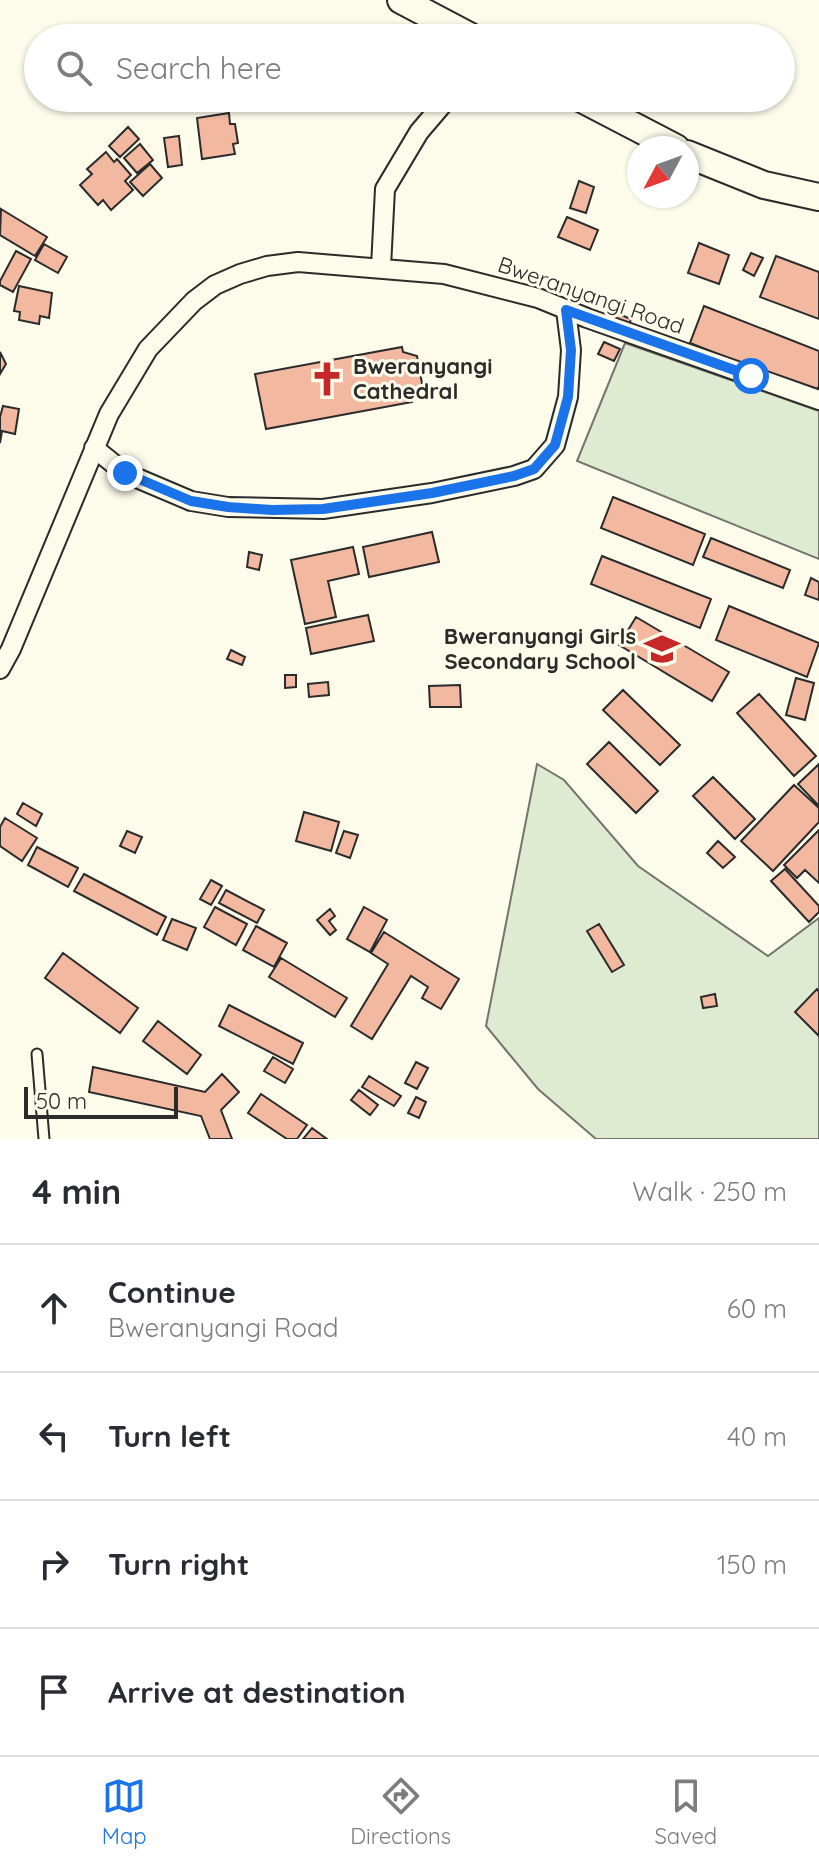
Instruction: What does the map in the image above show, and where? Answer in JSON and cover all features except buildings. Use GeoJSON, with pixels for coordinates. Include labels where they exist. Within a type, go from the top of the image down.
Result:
{"type":"FeatureCollection","features":[{"type":"Feature","properties":{"kind":"main road"},"geometry":{"type":"LineString","coordinates":[[401,0],[446,24]]}},
{"type":"Feature","properties":{"kind":"main road"},"geometry":{"type":"LineString","coordinates":[[607,112],[653,136]]}},
{"type":"Feature","properties":{"kind":"main road"},"geometry":{"type":"LineString","coordinates":[[699,159],[764,185],[819,197]]}},
{"type":"Feature","properties":{"kind":"street"},"geometry":{"type":"LineString","coordinates":[[381,267],[385,189],[419,132],[436,112]]}},
{"type":"Feature","properties":{"kind":"street","name":"Bweranyangi Road"},"geometry":{"type":"LineString","coordinates":[[0,669],[109,414],[148,349],[167,327],[215,285],[240,274],[298,262],[444,274],[538,298],[819,400]]}},
{"type":"Feature","properties":{"kind":"street"},"geometry":{"type":"LineString","coordinates":[[94,448],[125,473],[191,501],[228,507],[323,509],[432,493],[514,476],[534,469],[555,445],[568,397],[571,350],[566,310]]}},
{"type":"Feature","properties":{"kind":"lane"},"geometry":{"type":"LineString","coordinates":[[37,1054],[44,1139]]}},
{"type":"Feature","properties":{"kind":"green space"},"geometry":{"type":"Polygon","coordinates":[[[625,343],[819,411],[819,559],[577,461],[625,343]]]}},
{"type":"Feature","properties":{"kind":"green space"},"geometry":{"type":"Polygon","coordinates":[[[537,764],[564,780],[638,866],[768,956],[819,918],[819,1139],[596,1139],[538,1089],[486,1026],[537,764]]]}},
{"type":"Feature","properties":{"kind":"place","name":"Bweranyangi Cathedral"},"geometry":{"type":"Point","coordinates":[327,379]}},
{"type":"Feature","properties":{"kind":"place","name":"Bweranyangi Girls Secondary School"},"geometry":{"type":"Point","coordinates":[662,649]}},
{"type":"Feature","properties":{"kind":"route"},"geometry":{"type":"LineString","coordinates":[[125,473],[191,501],[272,510],[323,509],[432,493],[534,469],[555,445],[568,397],[571,350],[566,310],[751,376]]}}]}
